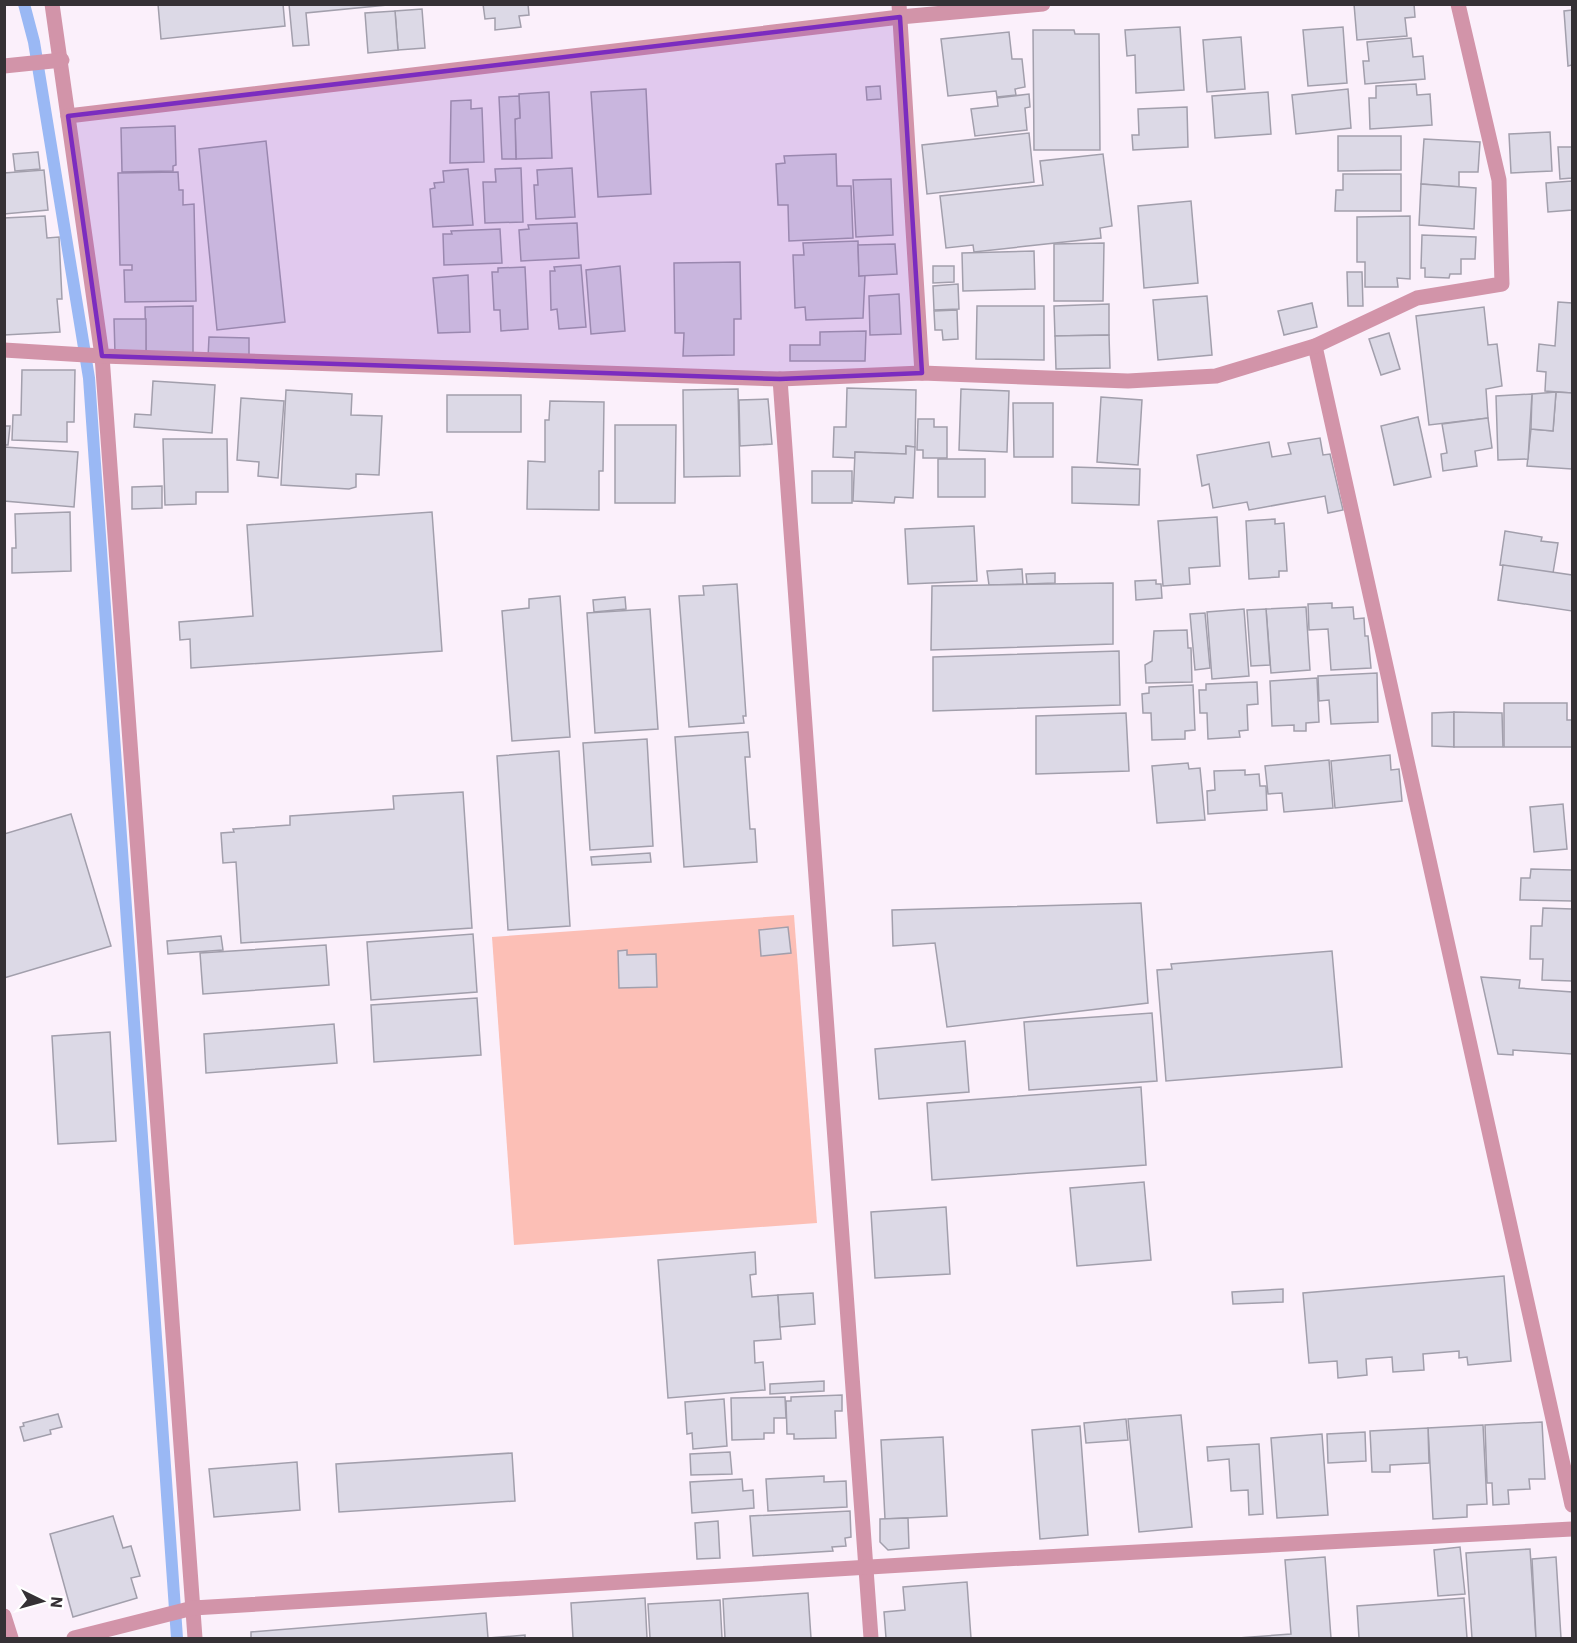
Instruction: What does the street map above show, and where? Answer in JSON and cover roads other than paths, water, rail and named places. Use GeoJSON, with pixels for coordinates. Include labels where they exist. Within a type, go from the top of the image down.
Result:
{"type":"FeatureCollection","features":[{"type":"Feature","properties":{"kind":"street"},"geometry":{"type":"LineString","coordinates":[[52,4],[62,60],[100,356],[195,1638]]}},
{"type":"Feature","properties":{"kind":"street"},"geometry":{"type":"LineString","coordinates":[[68,116],[899,11],[1043,4]]}},
{"type":"Feature","properties":{"kind":"street"},"geometry":{"type":"LineString","coordinates":[[4,351],[780,379],[922,373],[1128,381],[1216,376],[1315,346],[1417,298],[1502,284],[1499,180],[1458,4]]}},
{"type":"Feature","properties":{"kind":"street"},"geometry":{"type":"LineString","coordinates":[[899,11],[922,373]]}},
{"type":"Feature","properties":{"kind":"street"},"geometry":{"type":"LineString","coordinates":[[4,66],[62,60]]}},
{"type":"Feature","properties":{"kind":"street"},"geometry":{"type":"LineString","coordinates":[[1315,346],[1572,1505]]}},
{"type":"Feature","properties":{"kind":"street"},"geometry":{"type":"LineString","coordinates":[[780,379],[871,1638]]}},
{"type":"Feature","properties":{"kind":"street"},"geometry":{"type":"LineString","coordinates":[[74,1638],[191,1608],[865,1567],[1572,1529]]}},
{"type":"Feature","properties":{"kind":"street"},"geometry":{"type":"LineString","coordinates":[[4,1616],[11,1638]]}},
{"type":"Feature","properties":{"kind":"waterway"},"geometry":{"type":"LineString","coordinates":[[24,4],[34,42],[89,378],[177,1638]]}}]}
